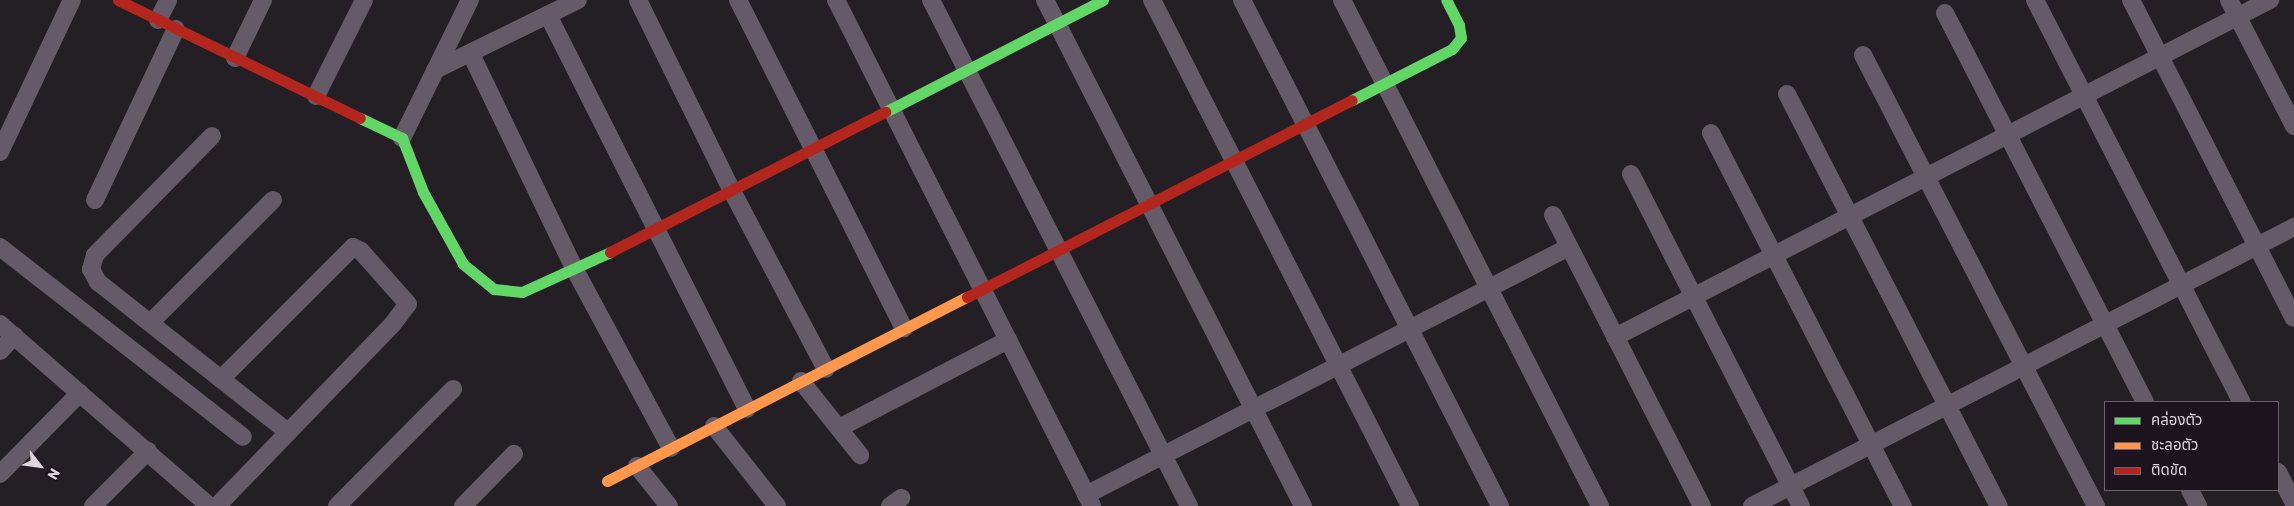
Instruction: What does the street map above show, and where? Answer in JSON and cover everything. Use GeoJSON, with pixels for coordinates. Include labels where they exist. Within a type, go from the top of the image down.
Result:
{"type":"FeatureCollection","features":[{"type":"Feature","properties":{"kind":"street"},"geometry":{"type":"LineString","coordinates":[[0,152],[72,0]]}},
{"type":"Feature","properties":{"kind":"street"},"geometry":{"type":"LineString","coordinates":[[118,0],[402,138],[423,192],[463,264],[483,281],[501,291],[522,292],[575,270],[656,230],[1103,0]]}},
{"type":"Feature","properties":{"kind":"street"},"geometry":{"type":"LineString","coordinates":[[158,20],[168,0]]}},
{"type":"Feature","properties":{"kind":"street"},"geometry":{"type":"LineString","coordinates":[[235,58],[263,0]]}},
{"type":"Feature","properties":{"kind":"street"},"geometry":{"type":"LineString","coordinates":[[316,96],[364,0]]}},
{"type":"Feature","properties":{"kind":"street"},"geometry":{"type":"LineString","coordinates":[[402,138],[470,0]]}},
{"type":"Feature","properties":{"kind":"street"},"geometry":{"type":"LineString","coordinates":[[436,70],[471,54],[554,9],[578,0]]}},
{"type":"Feature","properties":{"kind":"street"},"geometry":{"type":"LineString","coordinates":[[638,0],[732,191],[826,368]]}},
{"type":"Feature","properties":{"kind":"street"},"geometry":{"type":"LineString","coordinates":[[738,0],[904,328]]}},
{"type":"Feature","properties":{"kind":"street"},"geometry":{"type":"LineString","coordinates":[[836,0],[1089,500],[1163,456],[1569,247]]}},
{"type":"Feature","properties":{"kind":"street"},"geometry":{"type":"LineString","coordinates":[[931,0],[1188,506]]}},
{"type":"Feature","properties":{"kind":"street"},"geometry":{"type":"LineString","coordinates":[[1045,0],[1303,506]]}},
{"type":"Feature","properties":{"kind":"street"},"geometry":{"type":"LineString","coordinates":[[1152,0],[1410,506]]}},
{"type":"Feature","properties":{"kind":"street"},"geometry":{"type":"LineString","coordinates":[[1242,0],[1500,506]]}},
{"type":"Feature","properties":{"kind":"street"},"geometry":{"type":"LineString","coordinates":[[1342,0],[1600,506]]}},
{"type":"Feature","properties":{"kind":"street"},"geometry":{"type":"LineString","coordinates":[[607,481],[1304,122],[1452,49],[1461,38],[1460,25],[1446,0]]}},
{"type":"Feature","properties":{"kind":"street"},"geometry":{"type":"LineString","coordinates":[[2035,0],[2241,401]]}},
{"type":"Feature","properties":{"kind":"street"},"geometry":{"type":"LineString","coordinates":[[2132,0],[2294,318]]}},
{"type":"Feature","properties":{"kind":"street"},"geometry":{"type":"LineString","coordinates":[[2229,0],[2294,126]]}},
{"type":"Feature","properties":{"kind":"street"},"geometry":{"type":"LineString","coordinates":[[1615,337],[2270,0]]}},
{"type":"Feature","properties":{"kind":"street"},"geometry":{"type":"LineString","coordinates":[[554,9],[656,230],[747,409]]}},
{"type":"Feature","properties":{"kind":"street"},"geometry":{"type":"LineString","coordinates":[[1944,13],[2144,401]]}},
{"type":"Feature","properties":{"kind":"street"},"geometry":{"type":"LineString","coordinates":[[95,200],[176,29]]}},
{"type":"Feature","properties":{"kind":"street"},"geometry":{"type":"LineString","coordinates":[[471,54],[575,270],[671,448]]}},
{"type":"Feature","properties":{"kind":"street"},"geometry":{"type":"LineString","coordinates":[[1864,55],[2096,506]]}},
{"type":"Feature","properties":{"kind":"street"},"geometry":{"type":"LineString","coordinates":[[1787,94],[1999,506]]}},
{"type":"Feature","properties":{"kind":"street"},"geometry":{"type":"LineString","coordinates":[[1711,133],[1902,506]]}},
{"type":"Feature","properties":{"kind":"street"},"geometry":{"type":"LineString","coordinates":[[212,136],[95,255],[90,264],[98,282],[288,432]]}},
{"type":"Feature","properties":{"kind":"street"},"geometry":{"type":"LineString","coordinates":[[1631,174],[1801,506]]}},
{"type":"Feature","properties":{"kind":"street"},"geometry":{"type":"LineString","coordinates":[[150,324],[273,200]]}},
{"type":"Feature","properties":{"kind":"street"},"geometry":{"type":"LineString","coordinates":[[1553,215],[1702,506]]}},
{"type":"Feature","properties":{"kind":"street"},"geometry":{"type":"LineString","coordinates":[[1752,506],[2294,227]]}},
{"type":"Feature","properties":{"kind":"street"},"geometry":{"type":"LineString","coordinates":[[0,247],[243,437]]}},
{"type":"Feature","properties":{"kind":"street"},"geometry":{"type":"LineString","coordinates":[[216,506],[406,310],[408,304],[405,297],[361,251],[353,247],[221,379]]}},
{"type":"Feature","properties":{"kind":"street"},"geometry":{"type":"LineString","coordinates":[[0,324],[209,506]]}},
{"type":"Feature","properties":{"kind":"street"},"geometry":{"type":"LineString","coordinates":[[0,351],[14,336]]}},
{"type":"Feature","properties":{"kind":"street"},"geometry":{"type":"LineString","coordinates":[[838,428],[1008,340]]}},
{"type":"Feature","properties":{"kind":"street"},"geometry":{"type":"LineString","coordinates":[[801,381],[860,454]]}},
{"type":"Feature","properties":{"kind":"street"},"geometry":{"type":"LineString","coordinates":[[337,506],[453,389]]}},
{"type":"Feature","properties":{"kind":"street"},"geometry":{"type":"LineString","coordinates":[[0,474],[80,393]]}},
{"type":"Feature","properties":{"kind":"street"},"geometry":{"type":"LineString","coordinates":[[714,426],[777,506]]}},
{"type":"Feature","properties":{"kind":"street"},"geometry":{"type":"LineString","coordinates":[[93,506],[148,451]]}},
{"type":"Feature","properties":{"kind":"street"},"geometry":{"type":"LineString","coordinates":[[462,506],[514,454]]}},
{"type":"Feature","properties":{"kind":"street"},"geometry":{"type":"LineString","coordinates":[[637,466],[669,506]]}},
{"type":"Feature","properties":{"kind":"street"},"geometry":{"type":"LineString","coordinates":[[2279,474],[2294,504]]}},
{"type":"Feature","properties":{"kind":"street"},"geometry":{"type":"LineString","coordinates":[[2190,491],[2198,506]]}},
{"type":"Feature","properties":{"kind":"traffic: fast"},"geometry":{"type":"LineString","coordinates":[[885,112],[1103,0]]}},
{"type":"Feature","properties":{"kind":"traffic: fast"},"geometry":{"type":"LineString","coordinates":[[1352,100],[1452,49],[1461,38],[1459,25],[1446,0]]}},
{"type":"Feature","properties":{"kind":"traffic: fast"},"geometry":{"type":"LineString","coordinates":[[360,118],[402,138],[423,192],[463,264],[494,289],[522,292],[610,252]]}},
{"type":"Feature","properties":{"kind":"traffic: slow"},"geometry":{"type":"LineString","coordinates":[[607,481],[967,297]]}},
{"type":"Feature","properties":{"kind":"traffic: jam"},"geometry":{"type":"LineString","coordinates":[[118,0],[360,118]]}},
{"type":"Feature","properties":{"kind":"traffic: jam"},"geometry":{"type":"LineString","coordinates":[[967,297],[1352,100]]}},
{"type":"Feature","properties":{"kind":"traffic: jam"},"geometry":{"type":"LineString","coordinates":[[610,252],[885,112]]}}]}
